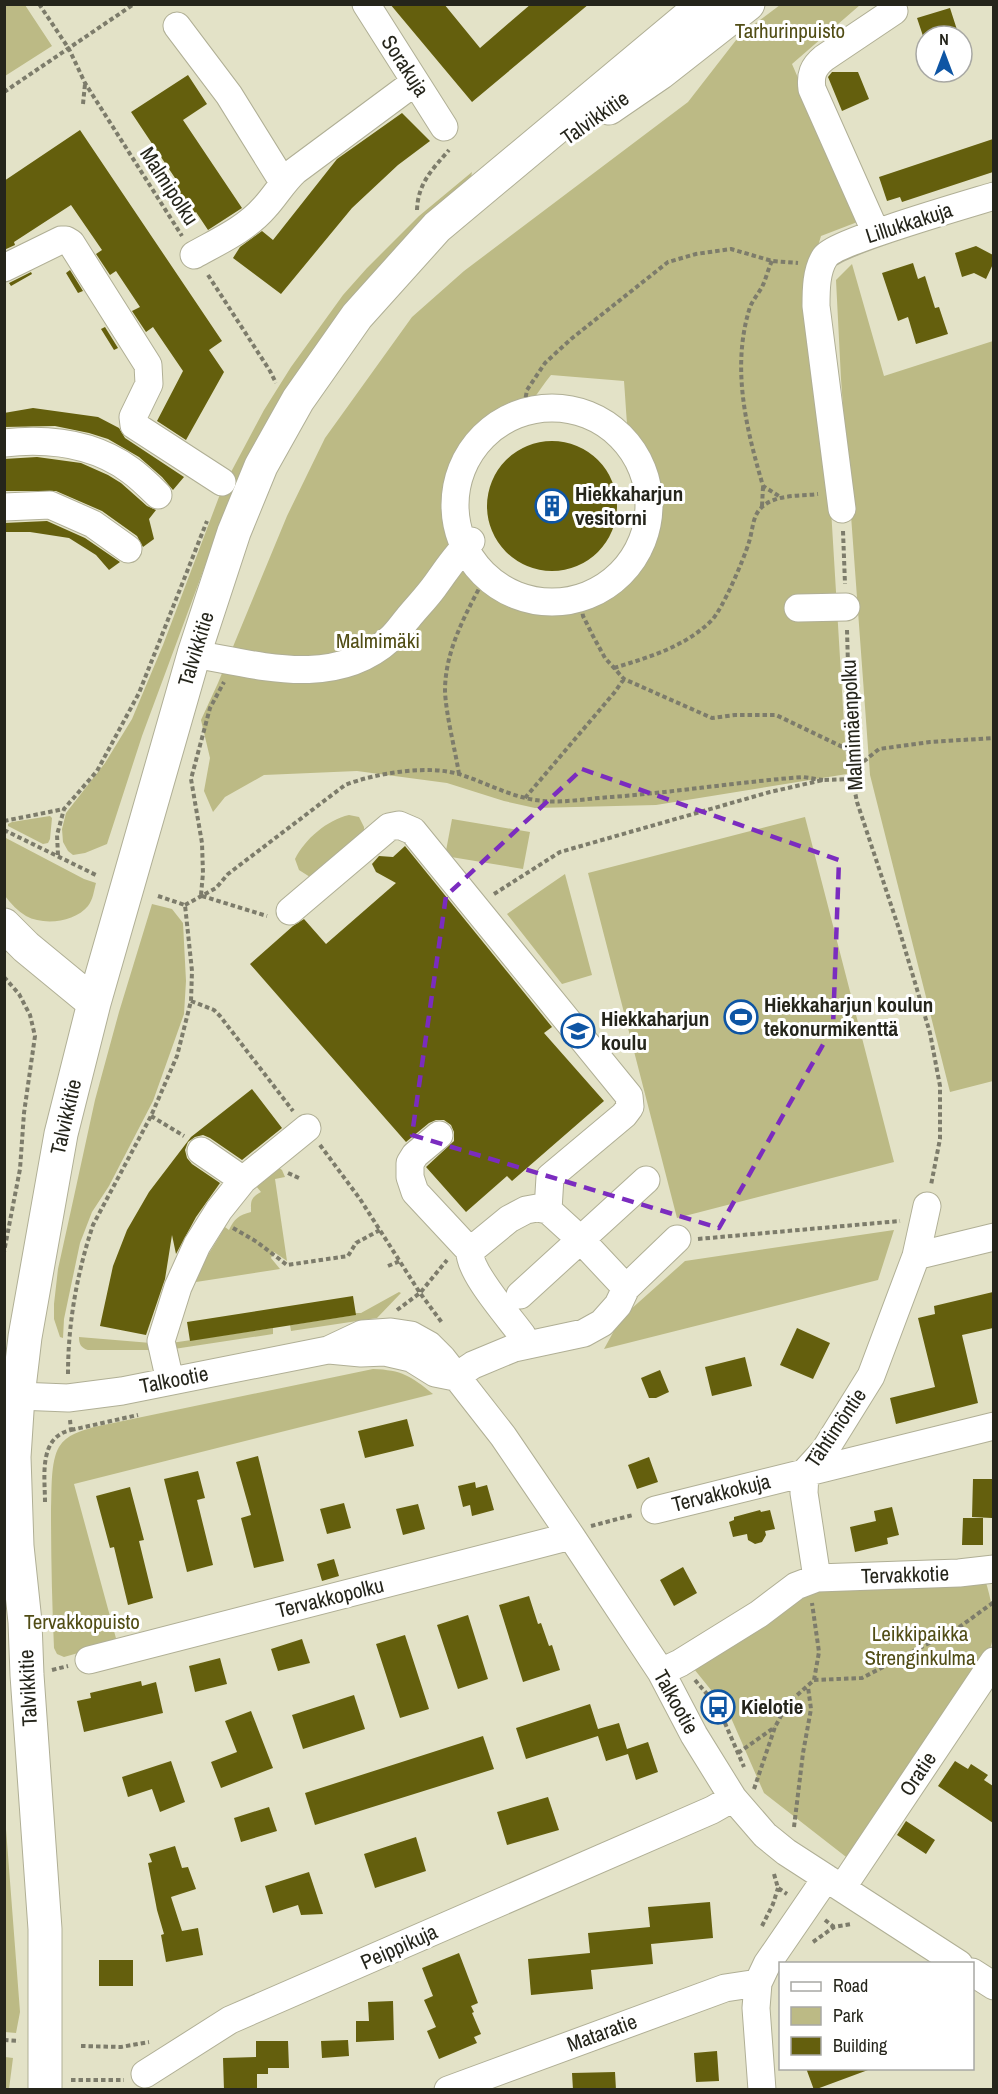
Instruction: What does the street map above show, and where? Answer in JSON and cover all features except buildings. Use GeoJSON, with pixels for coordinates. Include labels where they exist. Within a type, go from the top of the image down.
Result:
{"type":"FeatureCollection","features":[{"type":"Feature","properties":{"kind":"main road","name":"Talvikkitie"},"geometry":{"type":"LineString","coordinates":[[55,2085],[28,1699],[25,1622],[16,1524],[14,1457],[18,1396],[25,1338],[61,1134],[94,1003],[194,654],[234,531],[261,466],[278,433],[311,381],[427,220],[704,4]]}},
{"type":"Feature","properties":{"kind":"main road","name":"Talvikkitie"},"geometry":{"type":"LineString","coordinates":[[427,220],[660,74],[748,4]]}},
{"type":"Feature","properties":{"kind":"main road"},"geometry":{"type":"LineString","coordinates":[[4,925],[26,947],[94,1003]]}},
{"type":"Feature","properties":{"kind":"street","name":"Sorakuja"},"geometry":{"type":"LineString","coordinates":[[366,4],[444,127]]}},
{"type":"Feature","properties":{"kind":"street"},"geometry":{"type":"LineString","coordinates":[[876,233],[810,80],[814,66],[894,11]]}},
{"type":"Feature","properties":{"kind":"street"},"geometry":{"type":"LineString","coordinates":[[177,26],[229,95],[283,182]]}},
{"type":"Feature","properties":{"kind":"street"},"geometry":{"type":"LineString","coordinates":[[194,255],[246,225],[265,207],[283,182],[415,82]]}},
{"type":"Feature","properties":{"kind":"street","name":"Lillukkakuja"},"geometry":{"type":"LineString","coordinates":[[826,250],[993,196]]}},
{"type":"Feature","properties":{"kind":"street"},"geometry":{"type":"LineString","coordinates":[[4,268],[61,240],[70,243],[148,366],[149,384],[133,417],[134,425],[222,482]]}},
{"type":"Feature","properties":{"kind":"street"},"geometry":{"type":"LineString","coordinates":[[826,250],[817,286],[816,306],[841,500]]}},
{"type":"Feature","properties":{"kind":"street"},"geometry":{"type":"LineString","coordinates":[[554,408],[584,413],[611,428],[632,450],[645,477],[650,508],[648,522],[644,538],[630,565],[607,586],[580,599],[546,603],[513,595],[485,577],[467,544],[455,523],[454,494],[462,467],[477,443],[498,424],[523,412],[554,408]]}},
{"type":"Feature","properties":{"kind":"street"},"geometry":{"type":"LineString","coordinates":[[4,443],[57,442],[95,450],[131,470],[158,495]]}},
{"type":"Feature","properties":{"kind":"street"},"geometry":{"type":"LineString","coordinates":[[4,507],[50,505],[93,524],[128,549]]}},
{"type":"Feature","properties":{"kind":"street"},"geometry":{"type":"LineString","coordinates":[[194,654],[281,669],[309,671],[342,665],[367,655],[390,639],[467,544]]}},
{"type":"Feature","properties":{"kind":"street"},"geometry":{"type":"LineString","coordinates":[[798,608],[846,607]]}},
{"type":"Feature","properties":{"kind":"street"},"geometry":{"type":"LineString","coordinates":[[290,910],[388,828],[399,825],[413,831],[628,1096],[630,1107],[624,1115],[550,1177],[548,1210]]}},
{"type":"Feature","properties":{"kind":"street"},"geometry":{"type":"LineString","coordinates":[[170,1381],[161,1341],[178,1287],[197,1245],[215,1216],[243,1180],[307,1128]]}},
{"type":"Feature","properties":{"kind":"street"},"geometry":{"type":"LineString","coordinates":[[439,1135],[415,1155],[410,1163],[410,1177],[415,1192],[470,1251]]}},
{"type":"Feature","properties":{"kind":"street"},"geometry":{"type":"LineString","coordinates":[[196,1146],[243,1180]]}},
{"type":"Feature","properties":{"kind":"street"},"geometry":{"type":"LineString","coordinates":[[520,1295],[646,1180]]}},
{"type":"Feature","properties":{"kind":"street"},"geometry":{"type":"LineString","coordinates":[[525,1346],[522,1335],[474,1270],[469,1256],[470,1251],[517,1215],[537,1208],[548,1210],[626,1288]]}},
{"type":"Feature","properties":{"kind":"street"},"geometry":{"type":"LineString","coordinates":[[925,1214],[916,1256],[993,1237]]}},
{"type":"Feature","properties":{"kind":"street"},"geometry":{"type":"LineString","coordinates":[[455,1377],[473,1365],[514,1348],[584,1333],[602,1323],[618,1305],[626,1288],[676,1239]]}},
{"type":"Feature","properties":{"kind":"street","name":"Tähtimöntie"},"geometry":{"type":"LineString","coordinates":[[810,1580],[804,1493],[805,1472],[825,1450],[871,1376],[916,1256]]}},
{"type":"Feature","properties":{"kind":"street","name":"Talkootie"},"geometry":{"type":"LineString","coordinates":[[18,1396],[68,1398],[170,1381],[328,1350],[361,1353],[385,1352],[411,1358],[435,1373],[455,1377],[579,1532],[661,1672],[694,1735],[743,1794],[765,1835],[786,1852],[956,1962]]}},
{"type":"Feature","properties":{"kind":"street","name":"Tervakkokuja"},"geometry":{"type":"LineString","coordinates":[[655,1510],[993,1426]]}},
{"type":"Feature","properties":{"kind":"street","name":"Tervakkopolku"},"geometry":{"type":"LineString","coordinates":[[89,1660],[579,1532]]}},
{"type":"Feature","properties":{"kind":"street","name":"Tervakkotie"},"geometry":{"type":"LineString","coordinates":[[810,1580],[993,1573]]}},
{"type":"Feature","properties":{"kind":"street"},"geometry":{"type":"LineString","coordinates":[[661,1672],[711,1644],[759,1614],[796,1586],[810,1580]]}},
{"type":"Feature","properties":{"kind":"street","name":"Oratie"},"geometry":{"type":"LineString","coordinates":[[834,1883],[993,1660]]}},
{"type":"Feature","properties":{"kind":"street","name":"Peippikuja"},"geometry":{"type":"LineString","coordinates":[[145,2074],[230,2020],[712,1810],[743,1794]]}},
{"type":"Feature","properties":{"kind":"street"},"geometry":{"type":"LineString","coordinates":[[762,2090],[756,2008],[758,1983],[767,1964],[834,1883]]}},
{"type":"Feature","properties":{"kind":"street"},"geometry":{"type":"LineString","coordinates":[[974,1973],[993,1986]]}},
{"type":"Feature","properties":{"kind":"street","name":"Mataratie"},"geometry":{"type":"LineString","coordinates":[[448,2090],[725,1988],[758,1983]]}},
{"type":"Feature","properties":{"kind":"path","name":"Malmipolku"},"geometry":{"type":"LineString","coordinates":[[39,4],[69,49],[85,83],[270,370],[276,383],[270,392]]}},
{"type":"Feature","properties":{"kind":"path"},"geometry":{"type":"LineString","coordinates":[[4,92],[131,5]]}},
{"type":"Feature","properties":{"kind":"path"},"geometry":{"type":"LineString","coordinates":[[83,104],[85,83]]}},
{"type":"Feature","properties":{"kind":"path"},"geometry":{"type":"LineString","coordinates":[[427,220],[418,195],[424,181],[455,144],[444,127]]}},
{"type":"Feature","properties":{"kind":"path"},"geometry":{"type":"LineString","coordinates":[[523,412],[531,382],[544,363],[579,332],[668,262],[696,254],[731,249],[772,261],[826,250]]}},
{"type":"Feature","properties":{"kind":"path"},"geometry":{"type":"LineString","coordinates":[[614,668],[660,653],[688,639],[713,619],[749,541],[753,522],[762,507],[763,486],[749,435],[741,378],[742,350],[751,306],[772,261]]}},
{"type":"Feature","properties":{"kind":"path"},"geometry":{"type":"LineString","coordinates":[[58,855],[57,835],[64,809],[97,771],[139,693],[222,482]]}},
{"type":"Feature","properties":{"kind":"path"},"geometry":{"type":"LineString","coordinates":[[763,486],[782,498]]}},
{"type":"Feature","properties":{"kind":"path"},"geometry":{"type":"LineString","coordinates":[[762,507],[782,498],[841,500]]}},
{"type":"Feature","properties":{"kind":"path","name":"Malmimäenpolku"},"geometry":{"type":"LineString","coordinates":[[841,500],[852,780],[856,801],[930,1032],[937,1068],[941,1107],[940,1139],[925,1214]]}},
{"type":"Feature","properties":{"kind":"path"},"geometry":{"type":"LineString","coordinates":[[459,774],[445,693],[447,672],[462,621],[485,577]]}},
{"type":"Feature","properties":{"kind":"path"},"geometry":{"type":"LineString","coordinates":[[580,599],[583,616],[605,658],[624,679],[712,718],[735,715],[776,715],[851,751]]}},
{"type":"Feature","properties":{"kind":"path"},"geometry":{"type":"LineString","coordinates":[[201,896],[202,843],[191,780],[210,708],[233,661]]}},
{"type":"Feature","properties":{"kind":"path"},"geometry":{"type":"LineString","coordinates":[[525,798],[624,679]]}},
{"type":"Feature","properties":{"kind":"path"},"geometry":{"type":"LineString","coordinates":[[852,772],[879,749],[930,742],[993,738]]}},
{"type":"Feature","properties":{"kind":"path"},"geometry":{"type":"LineString","coordinates":[[158,896],[185,905],[216,888],[228,874],[345,784],[365,777],[395,772],[431,771],[459,774],[525,798],[545,801],[660,793],[803,777],[852,780]]}},
{"type":"Feature","properties":{"kind":"path"},"geometry":{"type":"LineString","coordinates":[[474,907],[560,852],[770,792],[823,780]]}},
{"type":"Feature","properties":{"kind":"path"},"geometry":{"type":"LineString","coordinates":[[4,821],[64,809]]}},
{"type":"Feature","properties":{"kind":"path"},"geometry":{"type":"LineString","coordinates":[[4,830],[98,876]]}},
{"type":"Feature","properties":{"kind":"path"},"geometry":{"type":"LineString","coordinates":[[201,896],[264,916],[290,910]]}},
{"type":"Feature","properties":{"kind":"path"},"geometry":{"type":"LineString","coordinates":[[45,1513],[48,1446],[62,1431],[70,1430],[68,1398],[71,1316],[88,1240],[93,1225],[151,1116],[177,1056],[191,1001],[192,971],[185,905]]}},
{"type":"Feature","properties":{"kind":"path"},"geometry":{"type":"LineString","coordinates":[[4,976],[19,993],[30,1015],[35,1036],[24,1113],[20,1169],[4,1252]]}},
{"type":"Feature","properties":{"kind":"path"},"geometry":{"type":"LineString","coordinates":[[151,1116],[196,1146]]}},
{"type":"Feature","properties":{"kind":"path"},"geometry":{"type":"LineString","coordinates":[[676,1239],[711,1239],[831,1228],[925,1214]]}},
{"type":"Feature","properties":{"kind":"path"},"geometry":{"type":"LineString","coordinates":[[215,1216],[257,1242],[287,1265],[348,1256],[356,1243],[380,1230]]}},
{"type":"Feature","properties":{"kind":"path"},"geometry":{"type":"LineString","coordinates":[[388,1266],[400,1261]]}},
{"type":"Feature","properties":{"kind":"path","name":"Tervakkokuja"},"geometry":{"type":"LineString","coordinates":[[579,1532],[655,1510]]}},
{"type":"Feature","properties":{"kind":"path"},"geometry":{"type":"LineString","coordinates":[[743,1794],[788,1704],[814,1680],[819,1652],[810,1580]]}},
{"type":"Feature","properties":{"kind":"path"},"geometry":{"type":"LineString","coordinates":[[814,1680],[862,1678],[958,1628],[993,1602]]}},
{"type":"Feature","properties":{"kind":"path"},"geometry":{"type":"LineString","coordinates":[[794,1827],[811,1708],[808,1686]]}},
{"type":"Feature","properties":{"kind":"path"},"geometry":{"type":"LineString","coordinates":[[738,1753],[775,1727]]}},
{"type":"Feature","properties":{"kind":"path"},"geometry":{"type":"LineString","coordinates":[[808,1946],[834,1927],[859,1923],[870,1906]]}},
{"type":"Feature","properties":{"kind":"path"},"geometry":{"type":"LineString","coordinates":[[55,2085],[119,2081],[145,2074]]}},
{"type":"Feature","properties":{"kind":"highlighted area"},"geometry":{"type":"Polygon","coordinates":[[[582,769],[839,860],[833,1027],[719,1228],[412,1135],[446,896],[582,769]]]}},
{"type":"Feature","properties":{"kind":"green space"},"geometry":{"type":"Polygon","coordinates":[[[5,4],[25,5],[52,46],[5,76],[5,4]]]}},
{"type":"Feature","properties":{"kind":"green space","name":"Malmimäki"},"geometry":{"type":"Polygon","coordinates":[[[780,5],[860,5],[792,64],[860,221],[821,236],[802,299],[831,509],[847,774],[656,805],[535,808],[447,783],[357,771],[264,775],[225,797],[213,812],[204,791],[210,758],[201,720],[287,516],[325,438],[412,317],[464,271],[688,102],[740,35],[780,5]],[[551,375],[520,417],[490,443],[472,469],[467,480],[464,505],[465,521],[474,550],[492,572],[516,587],[543,594],[571,594],[597,585],[620,567],[636,541],[642,520],[643,505],[640,483],[631,458],[624,381],[551,375]]]}},
{"type":"Feature","properties":{"kind":"green space"},"geometry":{"type":"Polygon","coordinates":[[[472,172],[469,188],[246,463],[232,493],[142,736],[107,844],[73,855],[63,842],[62,829],[66,813],[105,763],[132,719],[163,645],[222,489],[264,410],[291,367],[343,295],[419,216],[472,172]]]}},
{"type":"Feature","properties":{"kind":"green space"},"geometry":{"type":"Polygon","coordinates":[[[852,264],[884,376],[993,341],[993,1081],[950,1092],[870,775],[836,280],[852,264]]]}},
{"type":"Feature","properties":{"kind":"green space"},"geometry":{"type":"Polygon","coordinates":[[[349,815],[359,817],[364,827],[364,834],[310,877],[299,870],[295,859],[305,844],[325,826],[349,815]]]}},
{"type":"Feature","properties":{"kind":"green space"},"geometry":{"type":"Polygon","coordinates":[[[50,816],[52,818],[48,843],[43,844],[8,826],[12,822],[50,816]]]}},
{"type":"Feature","properties":{"kind":"green space","name":"Hiekkaharjun koulun tekonurmikenttä"},"geometry":{"type":"Polygon","coordinates":[[[805,817],[894,1162],[677,1218],[588,873],[805,817]]]}},
{"type":"Feature","properties":{"kind":"green space"},"geometry":{"type":"Polygon","coordinates":[[[452,819],[530,832],[523,869],[445,856],[452,819]]]}},
{"type":"Feature","properties":{"kind":"green space"},"geometry":{"type":"Polygon","coordinates":[[[4,837],[96,883],[88,906],[75,916],[59,921],[41,921],[20,912],[5,896],[4,837]]]}},
{"type":"Feature","properties":{"kind":"green space"},"geometry":{"type":"Polygon","coordinates":[[[565,874],[592,975],[562,984],[507,914],[565,874]]]}},
{"type":"Feature","properties":{"kind":"green space"},"geometry":{"type":"Polygon","coordinates":[[[152,904],[172,909],[183,923],[186,981],[184,1014],[153,1101],[109,1186],[92,1212],[80,1243],[64,1319],[63,1338],[60,1337],[54,1319],[58,1269],[95,1100],[152,904]]]}},
{"type":"Feature","properties":{"kind":"green space"},"geometry":{"type":"Polygon","coordinates":[[[273,1163],[282,1170],[285,1177],[275,1179],[287,1261],[274,1252],[271,1258],[280,1269],[196,1282],[194,1278],[222,1232],[216,1225],[218,1222],[229,1230],[237,1218],[251,1212],[252,1200],[261,1192],[251,1180],[273,1163]]]}},
{"type":"Feature","properties":{"kind":"green space"},"geometry":{"type":"Polygon","coordinates":[[[894,1230],[878,1280],[604,1349],[621,1318],[685,1261],[894,1230]]]}},
{"type":"Feature","properties":{"kind":"green space"},"geometry":{"type":"Polygon","coordinates":[[[401,1293],[377,1318],[291,1331],[290,1325],[361,1313],[401,1293]]]}},
{"type":"Feature","properties":{"kind":"green space"},"geometry":{"type":"Polygon","coordinates":[[[273,1328],[273,1334],[174,1349],[171,1343],[273,1328]]]}},
{"type":"Feature","properties":{"kind":"green space"},"geometry":{"type":"Polygon","coordinates":[[[79,1337],[151,1343],[152,1350],[88,1350],[81,1345],[79,1337]]]}},
{"type":"Feature","properties":{"kind":"green space","name":"Tervakkopuisto"},"geometry":{"type":"Polygon","coordinates":[[[373,1369],[406,1375],[433,1394],[74,1484],[117,1642],[64,1657],[57,1654],[54,1648],[52,1487],[56,1453],[66,1439],[94,1427],[373,1369]]]}},
{"type":"Feature","properties":{"kind":"green space","name":"Leikkipaikka Strenginkulma"},"geometry":{"type":"Polygon","coordinates":[[[984,1576],[993,1622],[990,1649],[850,1860],[764,1793],[728,1711],[690,1664],[815,1585],[984,1576]]]}},
{"type":"Feature","properties":{"kind":"green space"},"geometry":{"type":"Polygon","coordinates":[[[5,1816],[20,2012],[16,2033],[5,2032],[5,1816]]]}},
{"type":"Feature","properties":{"kind":"green space"},"geometry":{"type":"Polygon","coordinates":[[[5,2057],[13,2058],[9,2089],[5,2089],[5,2057]]]}},
{"type":"Feature","properties":{"kind":"place","name":"Hiekkaharjun vesitorni"},"geometry":{"type":"Point","coordinates":[552,506]}},
{"type":"Feature","properties":{"kind":"place","name":"Hiekkaharjun koulun tekonurmikenttä"},"geometry":{"type":"Point","coordinates":[741,1017]}},
{"type":"Feature","properties":{"kind":"place","name":"Hiekkaharjun koulu"},"geometry":{"type":"Point","coordinates":[578,1031]}},
{"type":"Feature","properties":{"kind":"place","name":"Kielotie"},"geometry":{"type":"Point","coordinates":[718,1707]}},
{"type":"Feature","properties":{"kind":"park label","name":"Tarhurinpuisto"},"geometry":{"type":"Point","coordinates":[790,31]}}]}
